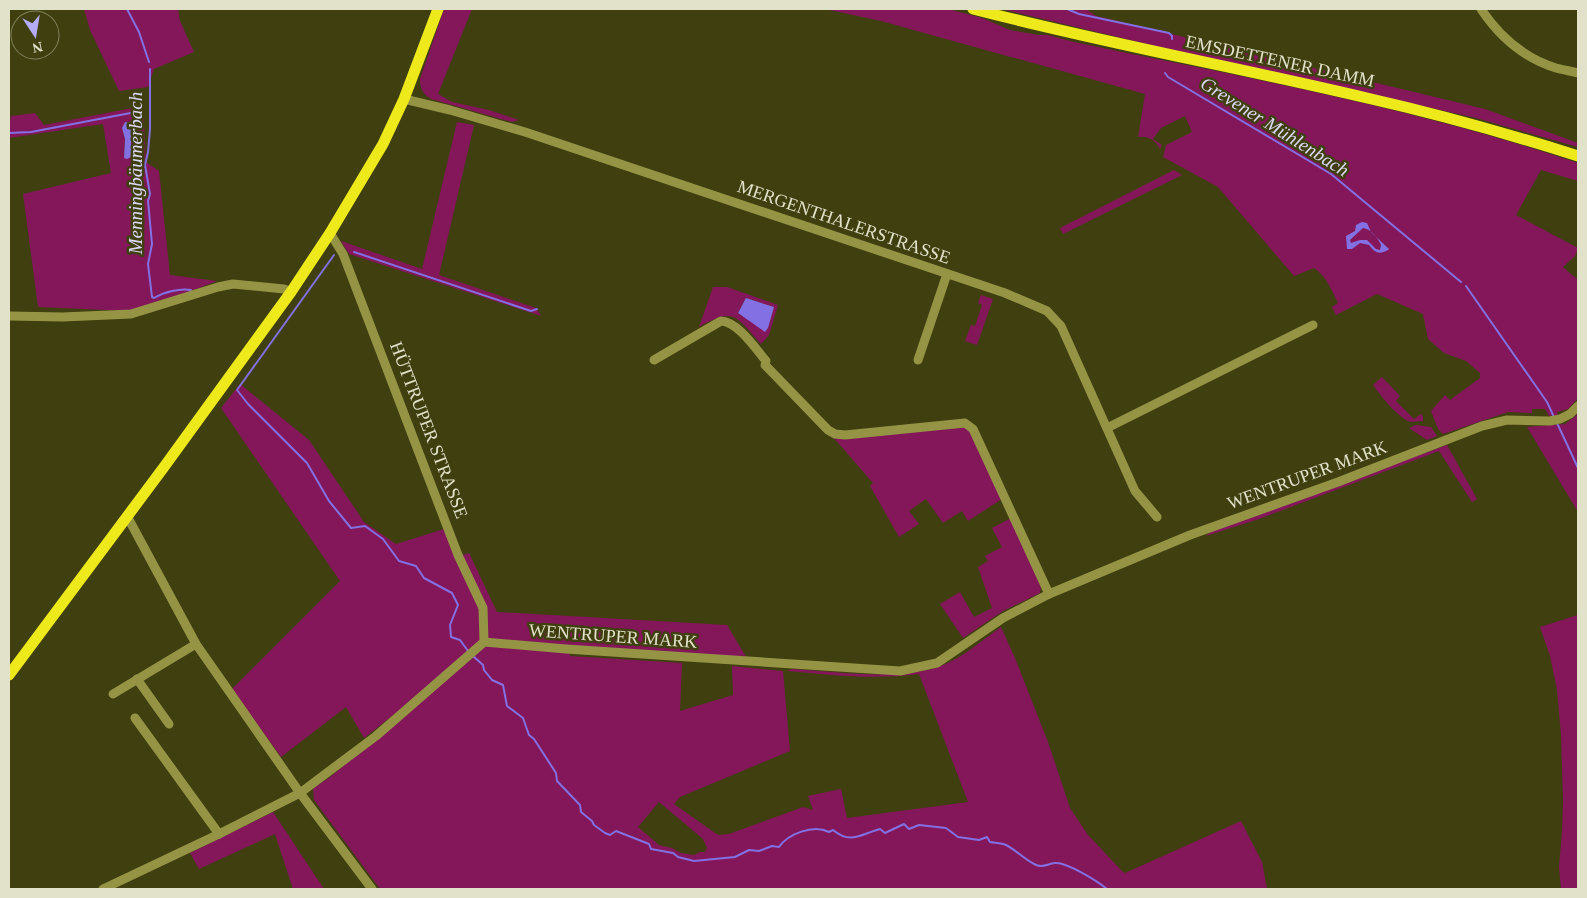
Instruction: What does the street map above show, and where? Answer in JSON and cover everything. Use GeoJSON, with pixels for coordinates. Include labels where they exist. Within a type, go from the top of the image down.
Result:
{"type":"FeatureCollection","features":[{"type":"Feature","properties":{"kind":"main road"},"geometry":{"type":"LineString","coordinates":[[9,675],[291,292],[330,233],[367,173],[404,99],[438,9]]}},
{"type":"Feature","properties":{"kind":"main road","name":"EMSDETTENER DAMM"},"geometry":{"type":"LineString","coordinates":[[973,9],[1034,25],[1367,98],[1472,124],[1578,156]]}},
{"type":"Feature","properties":{"kind":"street"},"geometry":{"type":"LineString","coordinates":[[1481,9],[1502,36],[1524,54],[1538,61],[1577,72]]}},
{"type":"Feature","properties":{"kind":"street","name":"MERGENTHALERSTRASSE"},"geometry":{"type":"LineString","coordinates":[[404,99],[525,132],[1005,293],[1047,311],[1053,315],[1061,326],[1135,491],[1157,517]]}},
{"type":"Feature","properties":{"kind":"street","name":"HÜTTRUPER STRASSE"},"geometry":{"type":"LineString","coordinates":[[330,233],[343,254],[458,555],[483,608],[484,642]]}},
{"type":"Feature","properties":{"kind":"street"},"geometry":{"type":"LineString","coordinates":[[918,360],[947,274]]}},
{"type":"Feature","properties":{"kind":"street"},"geometry":{"type":"LineString","coordinates":[[9,316],[63,317],[132,314],[233,284],[284,289],[291,292]]}},
{"type":"Feature","properties":{"kind":"street"},"geometry":{"type":"LineString","coordinates":[[654,360],[721,321],[728,321],[735,325],[766,363],[828,430],[836,434],[845,435],[965,423],[973,429],[1049,594]]}},
{"type":"Feature","properties":{"kind":"street"},"geometry":{"type":"LineString","coordinates":[[1107,428],[1313,325]]}},
{"type":"Feature","properties":{"kind":"street","name":"WENTRUPER MARK"},"geometry":{"type":"LineString","coordinates":[[484,642],[585,651],[900,671],[936,663],[1004,618],[1049,594],[1190,535],[1338,482],[1482,426],[1507,420],[1555,420],[1570,414],[1578,406]]}},
{"type":"Feature","properties":{"kind":"street"},"geometry":{"type":"LineString","coordinates":[[127,516],[196,644],[300,793],[372,889]]}},
{"type":"Feature","properties":{"kind":"street"},"geometry":{"type":"LineString","coordinates":[[103,889],[300,793],[376,736],[484,642]]}},
{"type":"Feature","properties":{"kind":"street"},"geometry":{"type":"LineString","coordinates":[[113,694],[196,644]]}},
{"type":"Feature","properties":{"kind":"street"},"geometry":{"type":"LineString","coordinates":[[137,680],[169,724]]}},
{"type":"Feature","properties":{"kind":"street"},"geometry":{"type":"LineString","coordinates":[[135,718],[219,834]]}},
{"type":"Feature","properties":{"kind":"shaded area"},"geometry":{"type":"Polygon","coordinates":[[[84,9],[178,9],[180,21],[194,52],[154,69],[148,87],[119,91],[90,30],[84,9]]]}},
{"type":"Feature","properties":{"kind":"shaded area"},"geometry":{"type":"Polygon","coordinates":[[[444,9],[472,9],[438,94],[452,102],[489,110],[519,120],[512,122],[431,99],[424,93],[421,88],[420,79],[444,9]]]}},
{"type":"Feature","properties":{"kind":"shaded area"},"geometry":{"type":"Polygon","coordinates":[[[825,9],[948,9],[982,18],[1010,30],[1048,35],[1391,110],[1516,143],[1578,163],[1578,181],[1541,170],[1516,215],[1578,248],[1575,256],[1563,267],[1578,280],[1578,398],[1568,409],[1557,412],[1558,415],[1549,416],[1545,409],[1532,409],[1532,413],[1508,412],[1443,434],[1438,429],[1431,411],[1445,395],[1450,400],[1480,378],[1480,373],[1466,361],[1444,353],[1428,339],[1423,314],[1377,294],[1336,315],[1332,307],[1338,303],[1322,275],[1314,268],[1294,276],[1218,187],[1163,157],[1166,145],[1192,132],[1185,116],[1161,128],[1153,139],[1162,145],[1160,149],[1151,139],[1138,137],[1145,94],[881,21],[825,9]]]}},
{"type":"Feature","properties":{"kind":"shaded area"},"geometry":{"type":"Polygon","coordinates":[[[1001,9],[1086,9],[1096,16],[1485,109],[1578,143],[1578,147],[1476,118],[1155,46],[1001,9]]]}},
{"type":"Feature","properties":{"kind":"shaded area"},"geometry":{"type":"Polygon","coordinates":[[[143,106],[146,162],[159,171],[170,275],[217,281],[173,298],[130,311],[38,307],[23,194],[111,173],[103,124],[9,138],[11,116],[35,113],[44,125],[143,106]],[[125,122],[122,128],[125,139],[124,158],[131,157],[131,141],[135,127],[125,122]]]}},
{"type":"Feature","properties":{"kind":"shaded area"},"geometry":{"type":"Polygon","coordinates":[[[125,122],[132,123],[135,127],[131,141],[131,157],[127,159],[124,158],[125,139],[122,128],[125,122]]]}},
{"type":"Feature","properties":{"kind":"shaded area"},"geometry":{"type":"Polygon","coordinates":[[[457,122],[474,125],[439,275],[536,308],[541,316],[349,254],[341,241],[422,269],[457,122]]]}},
{"type":"Feature","properties":{"kind":"shaded area"},"geometry":{"type":"Polygon","coordinates":[[[1174,170],[1182,175],[1063,234],[1060,228],[1174,170]]]}},
{"type":"Feature","properties":{"kind":"shaded area"},"geometry":{"type":"Polygon","coordinates":[[[1362,222],[1367,223],[1371,232],[1363,228],[1350,240],[1351,243],[1367,240],[1376,249],[1380,250],[1381,245],[1376,237],[1389,249],[1377,252],[1369,245],[1360,243],[1352,249],[1347,249],[1346,236],[1355,231],[1356,225],[1362,222]]]}},
{"type":"Feature","properties":{"kind":"shaded area"},"geometry":{"type":"Polygon","coordinates":[[[713,287],[727,287],[778,305],[769,335],[761,344],[740,321],[728,316],[720,317],[699,327],[713,287]],[[746,298],[738,313],[767,330],[774,307],[746,298]]]}},
{"type":"Feature","properties":{"kind":"shaded area"},"geometry":{"type":"Polygon","coordinates":[[[981,295],[993,299],[977,345],[965,341],[971,325],[975,326],[982,305],[978,303],[981,295]]]}},
{"type":"Feature","properties":{"kind":"shaded area"},"geometry":{"type":"Polygon","coordinates":[[[746,298],[774,307],[765,332],[738,313],[746,298]]]}},
{"type":"Feature","properties":{"kind":"shaded area"},"geometry":{"type":"Polygon","coordinates":[[[1382,377],[1400,396],[1396,401],[1414,419],[1421,414],[1423,421],[1411,422],[1406,420],[1390,406],[1373,385],[1382,377]]]}},
{"type":"Feature","properties":{"kind":"shaded area"},"geometry":{"type":"Polygon","coordinates":[[[240,384],[309,440],[364,522],[396,544],[444,529],[462,555],[469,553],[497,612],[727,625],[748,660],[570,648],[570,656],[682,663],[680,711],[733,695],[732,666],[783,671],[790,751],[680,797],[674,804],[718,835],[729,834],[803,807],[813,810],[808,796],[841,789],[847,818],[968,802],[919,674],[870,677],[787,671],[792,669],[883,674],[918,672],[953,661],[1001,627],[1048,742],[1070,808],[1088,835],[1122,871],[1125,873],[1241,821],[1262,862],[1267,889],[380,889],[314,800],[313,788],[329,778],[430,694],[425,690],[364,738],[346,707],[281,757],[232,689],[340,581],[221,408],[240,384]],[[659,802],[638,827],[659,845],[672,848],[681,853],[694,855],[705,852],[707,848],[703,839],[659,802]]]}},
{"type":"Feature","properties":{"kind":"shaded area"},"geometry":{"type":"Polygon","coordinates":[[[1578,414],[1578,512],[1527,427],[1565,424],[1578,414]]]}},
{"type":"Feature","properties":{"kind":"shaded area"},"geometry":{"type":"Polygon","coordinates":[[[1416,425],[1431,427],[1437,436],[1427,440],[1409,428],[1416,425]]]}},
{"type":"Feature","properties":{"kind":"shaded area"},"geometry":{"type":"Polygon","coordinates":[[[967,428],[972,433],[1002,499],[968,521],[962,511],[943,523],[926,499],[909,511],[919,524],[899,537],[870,486],[873,483],[833,437],[967,428]]]}},
{"type":"Feature","properties":{"kind":"shaded area"},"geometry":{"type":"Polygon","coordinates":[[[1447,445],[1477,499],[1472,502],[1439,451],[1259,519],[1206,536],[1212,530],[1447,445]]]}},
{"type":"Feature","properties":{"kind":"shaded area"},"geometry":{"type":"Polygon","coordinates":[[[1011,518],[1041,585],[1040,593],[1003,611],[963,638],[940,604],[960,592],[974,617],[992,608],[978,567],[988,561],[985,556],[1002,547],[992,528],[1011,518]]]}},
{"type":"Feature","properties":{"kind":"shaded area"},"geometry":{"type":"Polygon","coordinates":[[[1578,615],[1578,889],[1561,889],[1559,867],[1563,801],[1561,735],[1557,690],[1550,656],[1540,627],[1578,615]]]}},
{"type":"Feature","properties":{"kind":"shaded area"},"geometry":{"type":"Polygon","coordinates":[[[273,812],[324,889],[293,889],[275,834],[199,869],[190,853],[273,812]]]}},
{"type":"Feature","properties":{"kind":"waterway","name":"Menningbäumerbach"},"geometry":{"type":"LineString","coordinates":[[127,9],[139,32],[149,62]]}},
{"type":"Feature","properties":{"kind":"waterway","name":"Grevener Mühlenbach"},"geometry":{"type":"LineString","coordinates":[[1067,9],[1079,14],[1169,33],[1172,39]]}},
{"type":"Feature","properties":{"kind":"waterway","name":"Menningbäumerbach"},"geometry":{"type":"LineString","coordinates":[[150,69],[150,129],[145,165],[150,194],[148,201],[152,244],[148,264],[152,297],[154,298],[177,290],[191,290]]}},
{"type":"Feature","properties":{"kind":"waterway","name":"Grevener Mühlenbach"},"geometry":{"type":"LineString","coordinates":[[1165,73],[1168,77],[1331,174],[1461,282]]}},
{"type":"Feature","properties":{"kind":"waterway"},"geometry":{"type":"LineString","coordinates":[[9,133],[31,132],[141,111]]}},
{"type":"Feature","properties":{"kind":"waterway"},"geometry":{"type":"LineString","coordinates":[[354,252],[531,311],[537,309]]}},
{"type":"Feature","properties":{"kind":"waterway","name":"Menningbäumerbach"},"geometry":{"type":"LineString","coordinates":[[334,255],[237,390],[248,404],[307,463],[329,501],[351,528],[365,526],[383,539],[399,561],[416,566],[424,578],[452,593],[458,605],[450,625],[451,637],[460,640],[468,651]]}},
{"type":"Feature","properties":{"kind":"waterway","name":"Grevener Mühlenbach"},"geometry":{"type":"LineString","coordinates":[[1466,286],[1547,402],[1554,417]]}},
{"type":"Feature","properties":{"kind":"waterway","name":"Grevener Mühlenbach"},"geometry":{"type":"LineString","coordinates":[[1557,423],[1578,468]]}},
{"type":"Feature","properties":{"kind":"waterway","name":"Menningbäumerbach"},"geometry":{"type":"LineString","coordinates":[[473,656],[483,665],[484,670],[492,680],[503,685],[507,706],[523,718],[529,735],[534,739],[556,773],[557,781],[580,805],[581,812],[594,825],[610,835],[616,831],[649,844],[651,849],[673,853],[678,857],[694,861],[735,857],[749,850],[759,851],[772,846],[779,847],[795,834],[809,830],[816,829],[829,832],[833,830],[845,837],[851,838],[880,829],[885,833],[904,824],[909,829],[919,825],[946,828],[958,837],[979,840],[987,837],[990,842],[1006,845],[1038,866],[1055,863],[1067,866],[1107,889]]}},
{"type":"Feature","properties":{"kind":"waterway","name":"Grevener Mühlenbach"},"geometry":{"type":"LineString","coordinates":[[1578,678],[1578,698]]}}]}
